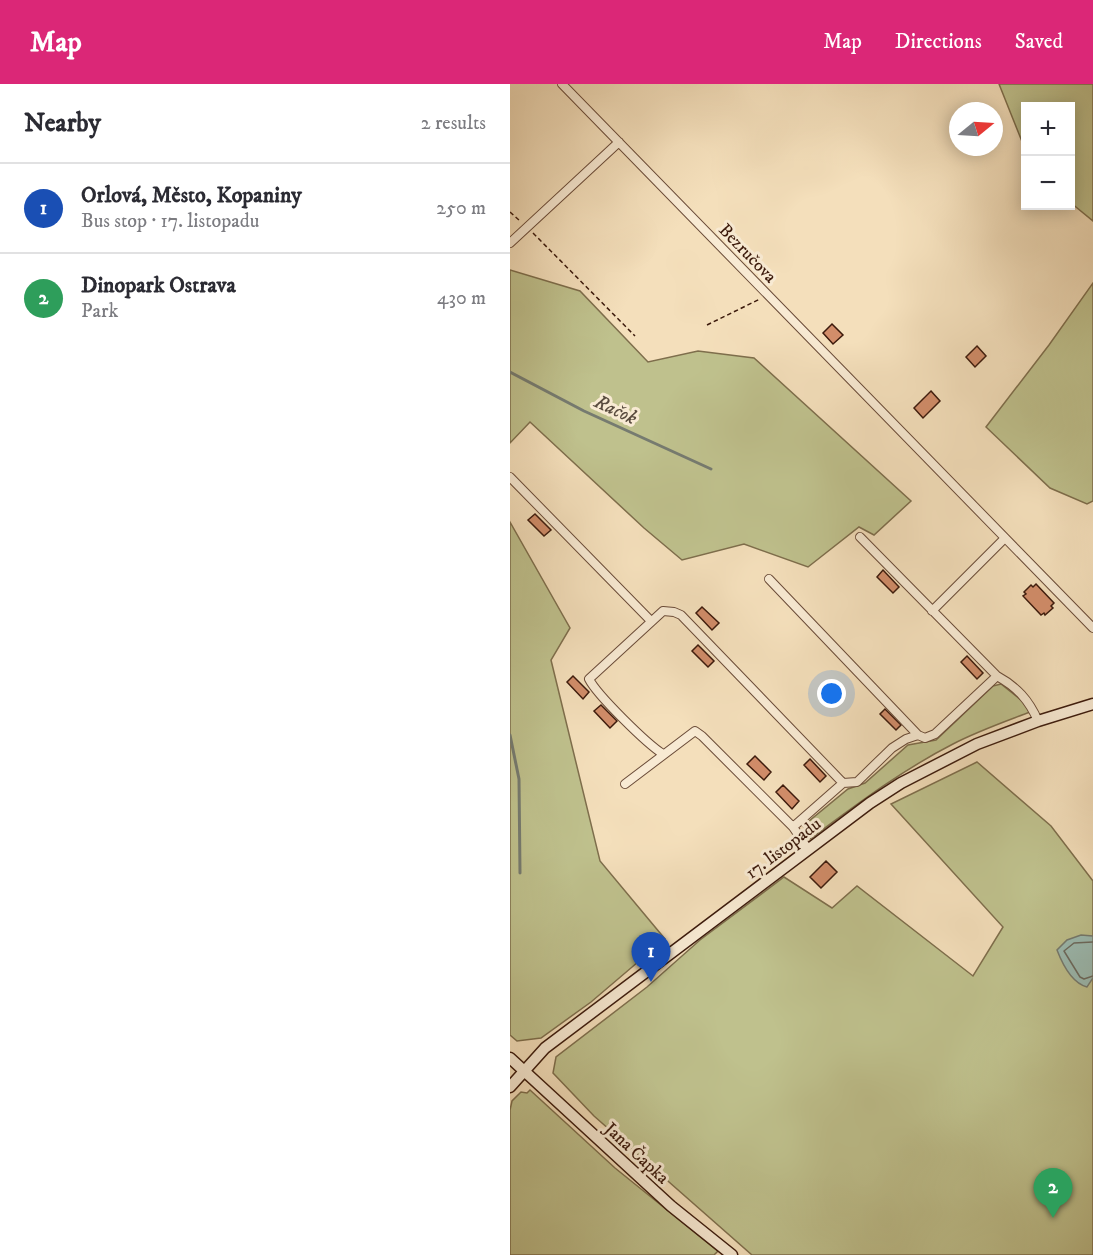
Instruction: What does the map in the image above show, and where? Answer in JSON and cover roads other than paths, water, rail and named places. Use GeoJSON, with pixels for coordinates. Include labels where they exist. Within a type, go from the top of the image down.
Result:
{"type":"FeatureCollection","features":[{"type":"Feature","properties":{"kind":"main road","name":"17. listopadu"},"geometry":{"type":"LineString","coordinates":[[510,1087],[545,1048],[870,803],[931,766],[977,744],[1038,721],[1093,704]]}},
{"type":"Feature","properties":{"kind":"main road","name":"Jana Čapka"},"geometry":{"type":"LineString","coordinates":[[510,1058],[671,1206],[732,1255]]}},
{"type":"Feature","properties":{"kind":"street","name":"Bezručova"},"geometry":{"type":"LineString","coordinates":[[562,84],[1093,628]]}},
{"type":"Feature","properties":{"kind":"street"},"geometry":{"type":"LineString","coordinates":[[510,243],[618,142]]}},
{"type":"Feature","properties":{"kind":"street"},"geometry":{"type":"LineString","coordinates":[[510,477],[651,621]]}},
{"type":"Feature","properties":{"kind":"street"},"geometry":{"type":"LineString","coordinates":[[860,537],[997,676],[1023,696],[1031,705],[1038,721]]}},
{"type":"Feature","properties":{"kind":"street"},"geometry":{"type":"LineString","coordinates":[[932,611],[1005,538]]}},
{"type":"Feature","properties":{"kind":"street"},"geometry":{"type":"LineString","coordinates":[[769,579],[918,735],[925,738],[935,734],[997,676]]}},
{"type":"Feature","properties":{"kind":"street"},"geometry":{"type":"LineString","coordinates":[[663,754],[654,748],[608,702],[589,679],[663,611],[681,615],[843,783]]}},
{"type":"Feature","properties":{"kind":"street"},"geometry":{"type":"LineString","coordinates":[[625,784],[695,731],[793,827],[808,849]]}},
{"type":"Feature","properties":{"kind":"street"},"geometry":{"type":"LineString","coordinates":[[793,827],[843,783],[857,782],[892,748],[918,735]]}},
{"type":"Feature","properties":{"kind":"water"},"geometry":{"type":"Polygon","coordinates":[[[1081,935],[1093,936],[1093,978],[1087,987],[1072,977],[1057,950],[1067,940],[1081,935]]]}},
{"type":"Feature","properties":{"kind":"waterway","name":"Račok"},"geometry":{"type":"LineString","coordinates":[[510,372],[584,411],[711,469]]}},
{"type":"Feature","properties":{"kind":"waterway"},"geometry":{"type":"LineString","coordinates":[[510,735],[519,779],[520,873]]}},
{"type":"Feature","properties":{"kind":"place","name":"Orlová, Město, Kopaniny"},"geometry":{"type":"Point","coordinates":[651,982]}},
{"type":"Feature","properties":{"kind":"place","name":"Dinopark Ostrava"},"geometry":{"type":"Point","coordinates":[1053,1218]}}]}
